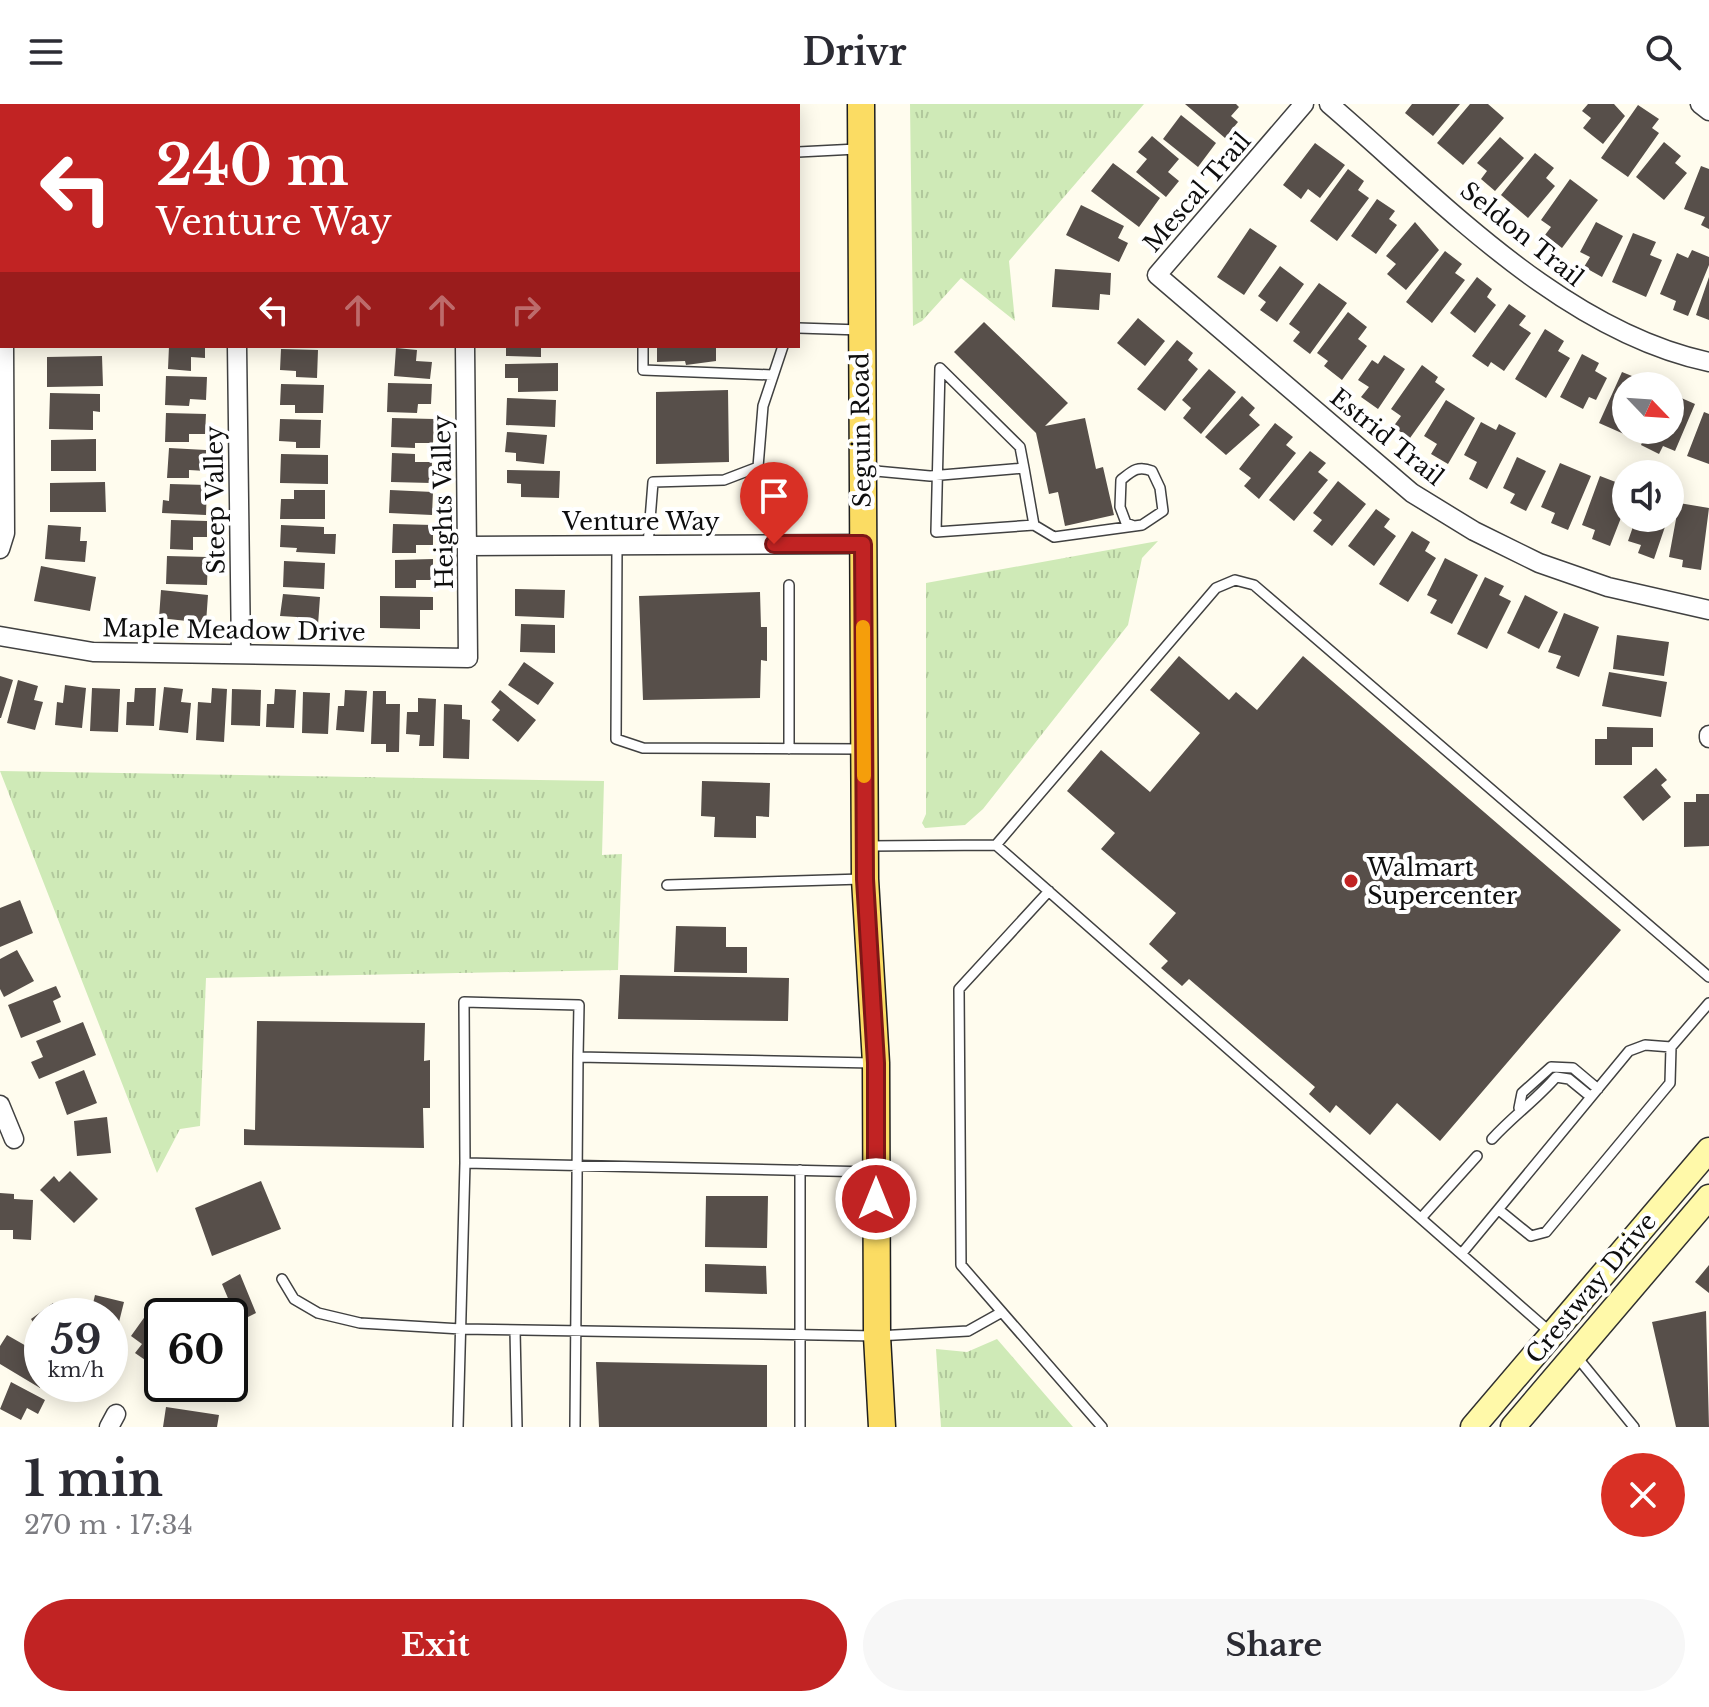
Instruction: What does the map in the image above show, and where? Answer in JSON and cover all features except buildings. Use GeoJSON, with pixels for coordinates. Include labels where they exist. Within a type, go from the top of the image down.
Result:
{"type":"FeatureCollection","features":[{"type":"Feature","properties":{"kind":"main road","name":"Seguin Road"},"geometry":{"type":"LineString","coordinates":[[861,104],[865,879],[876,1063],[877,1336],[882,1427]]}},
{"type":"Feature","properties":{"kind":"street","name":"Mescal Trail"},"geometry":{"type":"LineString","coordinates":[[1157,275],[1304,104]]}},
{"type":"Feature","properties":{"kind":"street","name":"Seldon Trail"},"geometry":{"type":"LineString","coordinates":[[1329,104],[1554,294],[1636,339],[1709,362]]}},
{"type":"Feature","properties":{"kind":"street"},"geometry":{"type":"LineString","coordinates":[[1700,104],[1709,111]]}},
{"type":"Feature","properties":{"kind":"street","name":"Estrid Trail"},"geometry":{"type":"LineString","coordinates":[[1157,275],[1412,493],[1474,531],[1539,563],[1608,587],[1709,610]]}},
{"type":"Feature","properties":{"kind":"street"},"geometry":{"type":"LineString","coordinates":[[0,549],[5,533],[4,348]]}},
{"type":"Feature","properties":{"kind":"street","name":"Steep Valley"},"geometry":{"type":"LineString","coordinates":[[237,348],[241,654]]}},
{"type":"Feature","properties":{"kind":"street","name":"Heights Valley"},"geometry":{"type":"LineString","coordinates":[[465,348],[468,658]]}},
{"type":"Feature","properties":{"kind":"street","name":"Venture Way"},"geometry":{"type":"LineString","coordinates":[[467,546],[863,544]]}},
{"type":"Feature","properties":{"kind":"street","name":"Maple Meadow Drive"},"geometry":{"type":"LineString","coordinates":[[0,636],[93,652],[468,658]]}},
{"type":"Feature","properties":{"kind":"street"},"geometry":{"type":"LineString","coordinates":[[0,1105],[14,1139]]}},
{"type":"Feature","properties":{"kind":"street","name":"Crestway Drive"},"geometry":{"type":"LineString","coordinates":[[1473,1427],[1709,1150]]}},
{"type":"Feature","properties":{"kind":"street","name":"Crestway Drive"},"geometry":{"type":"LineString","coordinates":[[1513,1427],[1709,1197]]}},
{"type":"Feature","properties":{"kind":"street"},"geometry":{"type":"LineString","coordinates":[[1552,1334],[1575,1354]]}},
{"type":"Feature","properties":{"kind":"lane"},"geometry":{"type":"LineString","coordinates":[[800,152],[861,149]]}},
{"type":"Feature","properties":{"kind":"lane"},"geometry":{"type":"LineString","coordinates":[[800,328],[861,330]]}},
{"type":"Feature","properties":{"kind":"lane"},"geometry":{"type":"LineString","coordinates":[[643,348],[643,370],[772,375]]}},
{"type":"Feature","properties":{"kind":"lane"},"geometry":{"type":"LineString","coordinates":[[648,545],[653,482],[724,480],[758,467],[763,406],[782,348]]}},
{"type":"Feature","properties":{"kind":"lane"},"geometry":{"type":"LineString","coordinates":[[1034,525],[1020,447],[940,368],[936,532],[1034,525],[1054,537],[1134,526],[1163,511],[1160,488],[1152,471],[1144,468],[1135,469],[1121,480],[1120,507],[1126,523],[1134,526]]}},
{"type":"Feature","properties":{"kind":"lane"},"geometry":{"type":"LineString","coordinates":[[862,470],[937,475],[1024,468]]}},
{"type":"Feature","properties":{"kind":"lane"},"geometry":{"type":"LineString","coordinates":[[617,545],[616,739],[643,748],[864,749]]}},
{"type":"Feature","properties":{"kind":"lane"},"geometry":{"type":"LineString","coordinates":[[996,845],[1216,588],[1235,580],[1254,585],[1709,977]]}},
{"type":"Feature","properties":{"kind":"lane"},"geometry":{"type":"LineString","coordinates":[[789,585],[789,749]]}},
{"type":"Feature","properties":{"kind":"lane"},"geometry":{"type":"LineString","coordinates":[[865,846],[996,845],[1463,1252],[1552,1334]]}},
{"type":"Feature","properties":{"kind":"lane"},"geometry":{"type":"LineString","coordinates":[[667,885],[865,879]]}},
{"type":"Feature","properties":{"kind":"lane"},"geometry":{"type":"LineString","coordinates":[[1049,891],[959,989],[961,1265],[1099,1426]]}},
{"type":"Feature","properties":{"kind":"lane"},"geometry":{"type":"LineString","coordinates":[[458,1427],[465,1163],[464,1002],[579,1005],[575,1427]]}},
{"type":"Feature","properties":{"kind":"lane"},"geometry":{"type":"LineString","coordinates":[[1499,1210],[1531,1236],[1546,1232],[1670,1083],[1671,1047],[1709,1003]]}},
{"type":"Feature","properties":{"kind":"lane"},"geometry":{"type":"LineString","coordinates":[[1463,1252],[1629,1051],[1645,1045],[1671,1047]]}},
{"type":"Feature","properties":{"kind":"lane"},"geometry":{"type":"LineString","coordinates":[[578,1057],[876,1063]]}},
{"type":"Feature","properties":{"kind":"lane"},"geometry":{"type":"LineString","coordinates":[[1492,1139],[1519,1108],[1533,1103],[1556,1077],[1569,1079],[1594,1093]]}},
{"type":"Feature","properties":{"kind":"lane"},"geometry":{"type":"LineString","coordinates":[[1422,1217],[1477,1156]]}},
{"type":"Feature","properties":{"kind":"lane"},"geometry":{"type":"LineString","coordinates":[[465,1163],[876,1172]]}},
{"type":"Feature","properties":{"kind":"lane"},"geometry":{"type":"LineString","coordinates":[[800,1170],[800,1427]]}},
{"type":"Feature","properties":{"kind":"lane"},"geometry":{"type":"LineString","coordinates":[[282,1279],[294,1299],[318,1313],[360,1323],[461,1329],[877,1336],[968,1331],[1002,1312]]}},
{"type":"Feature","properties":{"kind":"lane"},"geometry":{"type":"LineString","coordinates":[[515,1330],[517,1427]]}},
{"type":"Feature","properties":{"kind":"lane"},"geometry":{"type":"LineString","coordinates":[[1575,1354],[1634,1427]]}},
{"type":"Feature","properties":{"kind":"green space"},"geometry":{"type":"Polygon","coordinates":[[[910,104],[1144,104],[1009,261],[1015,321],[961,278],[922,321],[913,326],[910,104]]]}},
{"type":"Feature","properties":{"kind":"green space"},"geometry":{"type":"Polygon","coordinates":[[[1158,541],[1142,558],[1128,625],[983,809],[965,825],[925,828],[922,823],[926,814],[926,583],[1158,541]]]}},
{"type":"Feature","properties":{"kind":"green space"},"geometry":{"type":"Polygon","coordinates":[[[0,771],[604,781],[602,855],[622,854],[618,970],[206,978],[200,1126],[180,1129],[157,1173],[0,771]]]}},
{"type":"Feature","properties":{"kind":"green space"},"geometry":{"type":"Polygon","coordinates":[[[997,1339],[1073,1427],[941,1427],[936,1349],[967,1352],[997,1339]]]}},
{"type":"Feature","properties":{"kind":"slow traffic"},"geometry":{"type":"LineString","coordinates":[[863,627],[864,776]]}},
{"type":"Feature","properties":{"kind":"place","name":"Walmart Supercenter"},"geometry":{"type":"Point","coordinates":[1351,881]}},
{"type":"Feature","properties":{"kind":"route"},"geometry":{"type":"LineString","coordinates":[[774,544],[863,544],[865,879],[876,1063],[876,1199]]}}]}
